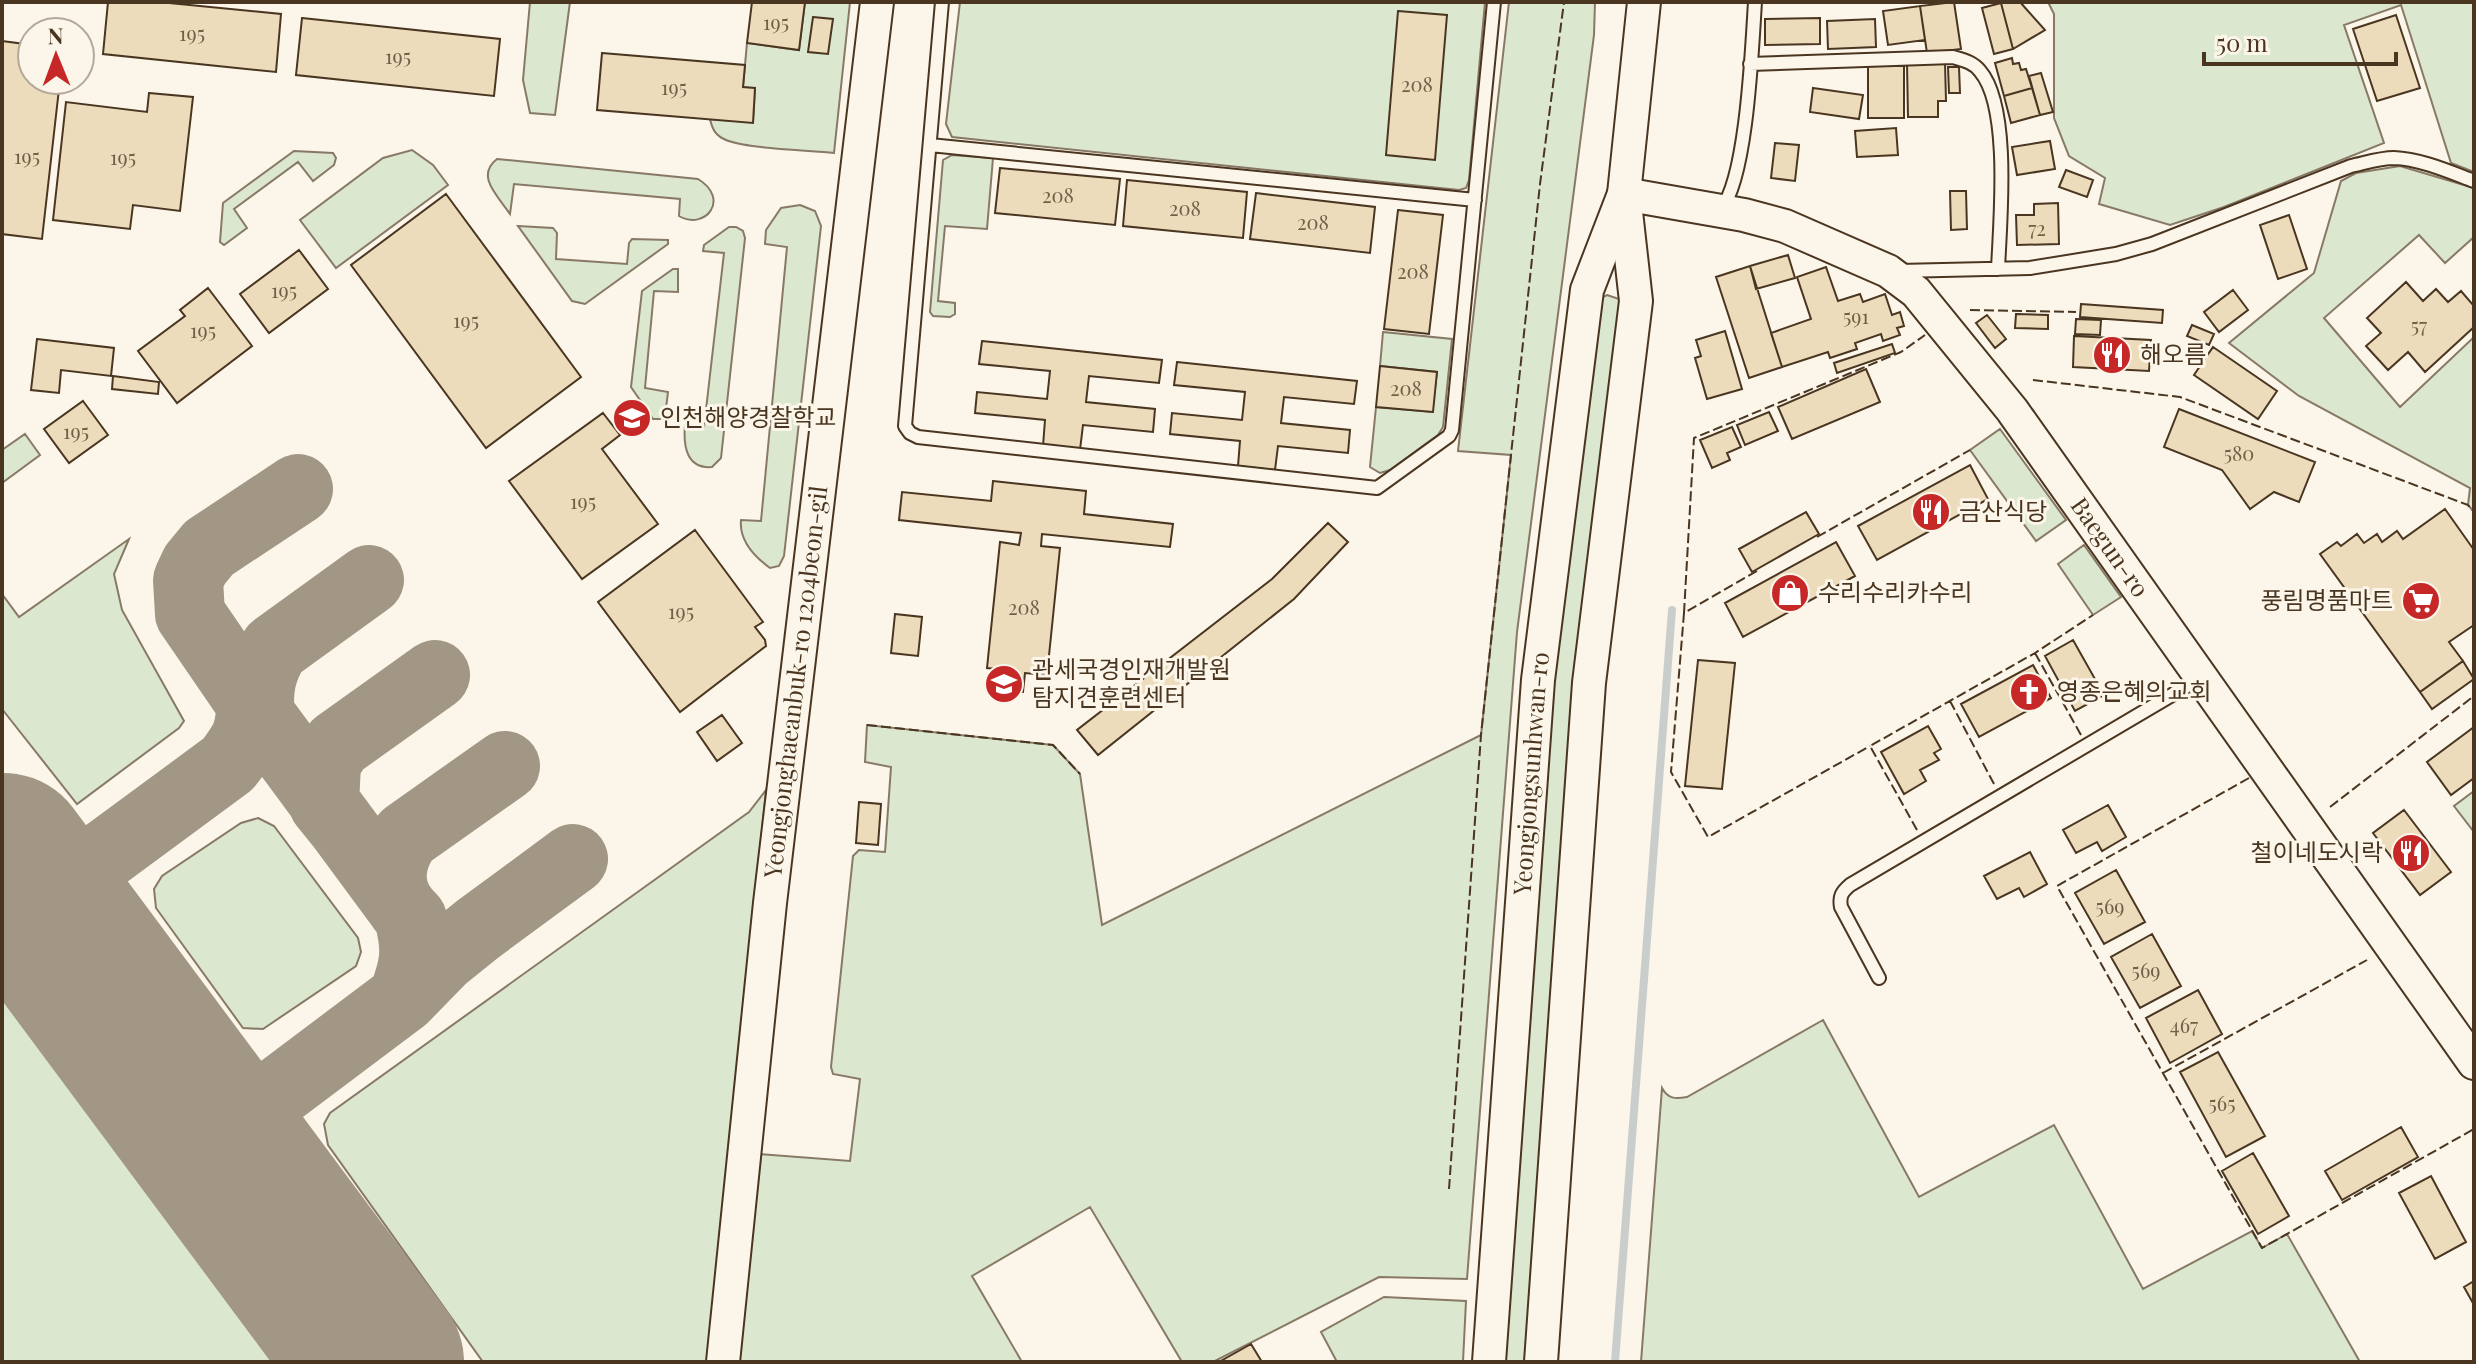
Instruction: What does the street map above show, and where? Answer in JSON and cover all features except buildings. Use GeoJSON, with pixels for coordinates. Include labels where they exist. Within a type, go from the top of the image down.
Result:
{"type":"FeatureCollection","features":[{"type":"Feature","properties":{"kind":"street","name":"Yeongjonghaeanbuk-ro 1204beon-gil"},"geometry":{"type":"LineString","coordinates":[[723,1362],[770,903],[877,2]]}},
{"type":"Feature","properties":{"kind":"street","name":"Yeongjongsunhwan-ro"},"geometry":{"type":"LineString","coordinates":[[1541,1362],[1589,683],[1636,301],[1624,194],[1644,2]]}},
{"type":"Feature","properties":{"kind":"street","name":"Yeongjongsunhwan-ro"},"geometry":{"type":"LineString","coordinates":[[1489,1362],[1540,665],[1587,290],[1624,194]]}},
{"type":"Feature","properties":{"kind":"street","name":"Baegun-ro"},"geometry":{"type":"LineString","coordinates":[[1624,194],[1785,226],[1888,271],[1916,292],[1999,394],[2474,1063]]}},
{"type":"Feature","properties":{"kind":"lane"},"geometry":{"type":"LineString","coordinates":[[942,2],[905,426],[910,433],[918,437],[1377,488],[1449,436],[1452,430],[1494,2]]}},
{"type":"Feature","properties":{"kind":"lane"},"geometry":{"type":"LineString","coordinates":[[1719,211],[1730,199],[1736,182],[1755,2]]}},
{"type":"Feature","properties":{"kind":"lane"},"geometry":{"type":"LineString","coordinates":[[1750,64],[1953,57],[1968,61],[1980,70],[1993,101],[2002,162],[1998,269]]}},
{"type":"Feature","properties":{"kind":"lane"},"geometry":{"type":"LineString","coordinates":[[930,145],[1475,200]]}},
{"type":"Feature","properties":{"kind":"lane"},"geometry":{"type":"LineString","coordinates":[[1888,271],[2030,268],[2152,244],[2351,166],[2374,160],[2394,158],[2412,161],[2474,181]]}},
{"type":"Feature","properties":{"kind":"lane"},"geometry":{"type":"LineString","coordinates":[[1879,978],[1841,907],[1839,899],[1842,891],[2201,678]]}},
{"type":"Feature","properties":{"kind":"green space"},"geometry":{"type":"Polygon","coordinates":[[[530,2],[570,2],[555,115],[530,113],[523,80],[530,2]]]}},
{"type":"Feature","properties":{"kind":"green space"},"geometry":{"type":"Polygon","coordinates":[[[805,2],[850,2],[834,153],[746,145],[721,137],[714,131],[710,119],[753,122],[755,89],[743,87],[747,43],[799,50],[805,2]]]}},
{"type":"Feature","properties":{"kind":"green space"},"geometry":{"type":"Polygon","coordinates":[[[960,2],[1485,2],[1469,180],[1466,188],[1459,190],[952,137],[946,124],[960,2]]]}},
{"type":"Feature","properties":{"kind":"green space"},"geometry":{"type":"Polygon","coordinates":[[[1509,2],[1595,2],[1594,35],[1517,632],[1467,1279],[1379,1277],[1213,1362],[1182,1362],[1090,1207],[972,1276],[1022,1362],[733,1362],[758,1154],[850,1161],[860,1079],[833,1074],[831,1067],[853,856],[859,850],[885,852],[891,767],[865,762],[867,725],[1053,745],[1080,774],[1102,925],[1481,735],[1511,455],[1458,451],[1509,2]]]}},
{"type":"Feature","properties":{"kind":"green space"},"geometry":{"type":"Polygon","coordinates":[[[2048,2],[2474,2],[2474,172],[2451,163],[2401,5],[2344,25],[2384,143],[2224,207],[2170,225],[2099,204],[2105,178],[2069,156],[2054,118],[2054,14],[2048,2]]]}},
{"type":"Feature","properties":{"kind":"green space"},"geometry":{"type":"Polygon","coordinates":[[[412,150],[433,165],[448,185],[336,268],[300,220],[383,158],[412,150]]]}},
{"type":"Feature","properties":{"kind":"green space"},"geometry":{"type":"Polygon","coordinates":[[[294,151],[333,153],[336,158],[334,165],[313,181],[298,162],[234,209],[247,228],[224,245],[220,242],[223,203],[294,151]]]}},
{"type":"Feature","properties":{"kind":"green space"},"geometry":{"type":"Polygon","coordinates":[[[952,155],[993,158],[987,229],[945,226],[938,301],[955,303],[955,314],[950,317],[933,316],[930,312],[943,160],[952,155]]]}},
{"type":"Feature","properties":{"kind":"green space"},"geometry":{"type":"Polygon","coordinates":[[[497,159],[698,179],[713,195],[713,203],[711,211],[705,216],[689,220],[679,216],[680,199],[514,184],[510,214],[488,179],[488,172],[497,159]]]}},
{"type":"Feature","properties":{"kind":"green space"},"geometry":{"type":"Polygon","coordinates":[[[2400,166],[2474,188],[2474,237],[2445,263],[2419,235],[2324,318],[2400,407],[2474,337],[2474,512],[2468,505],[2470,488],[2299,396],[2229,343],[2314,273],[2341,181],[2356,173],[2400,166]]]}},
{"type":"Feature","properties":{"kind":"green space"},"geometry":{"type":"Polygon","coordinates":[[[800,205],[815,211],[821,226],[784,556],[779,566],[770,568],[749,547],[741,520],[761,521],[787,247],[765,244],[766,230],[781,208],[800,205]]]}},
{"type":"Feature","properties":{"kind":"green space"},"geometry":{"type":"Polygon","coordinates":[[[518,226],[553,228],[557,233],[556,259],[627,264],[632,239],[668,240],[668,244],[585,304],[572,301],[518,226]]]}},
{"type":"Feature","properties":{"kind":"green space"},"geometry":{"type":"Polygon","coordinates":[[[729,227],[743,231],[745,238],[721,458],[712,467],[704,467],[688,455],[685,425],[704,427],[724,253],[703,251],[704,245],[729,227]]]}},
{"type":"Feature","properties":{"kind":"green space"},"geometry":{"type":"Polygon","coordinates":[[[673,269],[678,269],[678,292],[654,291],[645,388],[668,392],[665,416],[653,419],[631,387],[642,291],[673,269]]]}},
{"type":"Feature","properties":{"kind":"green space"},"geometry":{"type":"Polygon","coordinates":[[[1607,295],[1619,299],[1622,307],[1530,1362],[1501,1362],[1548,707],[1601,298],[1607,295]]]}},
{"type":"Feature","properties":{"kind":"green space"},"geometry":{"type":"Polygon","coordinates":[[[1383,332],[1452,339],[1443,427],[1438,435],[1390,470],[1380,473],[1370,467],[1376,407],[1432,412],[1437,372],[1380,366],[1383,332]]]}},
{"type":"Feature","properties":{"kind":"green space"},"geometry":{"type":"Polygon","coordinates":[[[2000,429],[2066,520],[2036,541],[1970,450],[2000,429]]]}},
{"type":"Feature","properties":{"kind":"green space"},"geometry":{"type":"Polygon","coordinates":[[[25,434],[40,455],[2,483],[2,450],[25,434]]]}},
{"type":"Feature","properties":{"kind":"green space"},"geometry":{"type":"Polygon","coordinates":[[[129,539],[114,574],[122,610],[184,721],[179,728],[77,804],[2,709],[2,594],[19,617],[129,539]]]}},
{"type":"Feature","properties":{"kind":"green space"},"geometry":{"type":"Polygon","coordinates":[[[2084,545],[2121,597],[2093,615],[2058,564],[2084,545]]]}},
{"type":"Feature","properties":{"kind":"green space"},"geometry":{"type":"Polygon","coordinates":[[[766,790],[708,1362],[483,1362],[328,1145],[324,1124],[330,1113],[749,812],[766,790]]]}},
{"type":"Feature","properties":{"kind":"green space"},"geometry":{"type":"Polygon","coordinates":[[[2474,791],[2474,832],[2454,806],[2474,791]]]}},
{"type":"Feature","properties":{"kind":"green space"},"geometry":{"type":"Polygon","coordinates":[[[258,818],[274,826],[358,938],[361,952],[356,966],[263,1029],[243,1028],[156,908],[154,889],[162,876],[241,823],[258,818]]]}},
{"type":"Feature","properties":{"kind":"green space"},"geometry":{"type":"Polygon","coordinates":[[[2,995],[273,1362],[2,1362],[2,995]]]}},
{"type":"Feature","properties":{"kind":"green space"},"geometry":{"type":"Polygon","coordinates":[[[1823,1020],[1919,1197],[2054,1125],[2143,1289],[2252,1231],[2262,1248],[2287,1234],[2360,1362],[1641,1362],[1662,1088],[1672,1097],[1687,1097],[1823,1020]]]}},
{"type":"Feature","properties":{"kind":"green space"},"geometry":{"type":"Polygon","coordinates":[[[1384,1297],[1466,1301],[1463,1362],[1337,1362],[1321,1332],[1384,1297]]]}},
{"type":"Feature","properties":{"kind":"waterway"},"geometry":{"type":"LineString","coordinates":[[1615,1362],[1672,610]]}},
{"type":"Feature","properties":{"kind":"taxiway"},"geometry":{"type":"LineString","coordinates":[[298,489],[209,548],[188,580],[190,614],[251,703],[409,917],[414,958],[403,998]]}},
{"type":"Feature","properties":{"kind":"taxiway"},"geometry":{"type":"LineString","coordinates":[[260,716],[261,680],[275,648],[369,580]]}},
{"type":"Feature","properties":{"kind":"taxiway"},"geometry":{"type":"LineString","coordinates":[[341,825],[324,804],[326,763],[337,745],[435,675]]}},
{"type":"Feature","properties":{"kind":"taxiway"},"geometry":{"type":"LineString","coordinates":[[64,940],[68,899],[83,874],[228,764],[246,736],[251,703]]}},
{"type":"Feature","properties":{"kind":"taxiway"},"geometry":{"type":"LineString","coordinates":[[412,919],[403,910],[393,890],[392,868],[399,847],[406,836],[505,766]]}},
{"type":"Feature","properties":{"kind":"taxiway"},"geometry":{"type":"LineString","coordinates":[[214,1140],[403,998],[442,958],[573,859]]}},
{"type":"Feature","properties":{"kind":"runway"},"geometry":{"type":"LineString","coordinates":[[4,859],[378,1362]]}},
{"type":"Feature","properties":{"kind":"fence"},"geometry":{"type":"LineString","coordinates":[[1449,1189],[1481,735],[1540,184],[1564,2]]}},
{"type":"Feature","properties":{"kind":"fence"},"geometry":{"type":"LineString","coordinates":[[1970,310],[2076,312]]}},
{"type":"Feature","properties":{"kind":"fence"},"geometry":{"type":"LineString","coordinates":[[1684,613],[1694,438],[1901,352],[1925,335]]}},
{"type":"Feature","properties":{"kind":"fence"},"geometry":{"type":"LineString","coordinates":[[2033,380],[2180,397],[2468,505],[2474,512]]}},
{"type":"Feature","properties":{"kind":"fence"},"geometry":{"type":"LineString","coordinates":[[1817,537],[1970,450]]}},
{"type":"Feature","properties":{"kind":"fence"},"geometry":{"type":"LineString","coordinates":[[1757,571],[1684,613],[1671,772],[1708,837],[1870,746]]}},
{"type":"Feature","properties":{"kind":"fence"},"geometry":{"type":"LineString","coordinates":[[1917,830],[1870,746],[2035,653],[2093,615]]}},
{"type":"Feature","properties":{"kind":"fence"},"geometry":{"type":"LineString","coordinates":[[2035,653],[2081,735]]}},
{"type":"Feature","properties":{"kind":"fence"},"geometry":{"type":"LineString","coordinates":[[2330,807],[2474,696]]}},
{"type":"Feature","properties":{"kind":"fence"},"geometry":{"type":"LineString","coordinates":[[1950,701],[1994,784]]}},
{"type":"Feature","properties":{"kind":"fence"},"geometry":{"type":"LineString","coordinates":[[867,725],[1053,745],[1080,774]]}},
{"type":"Feature","properties":{"kind":"fence"},"geometry":{"type":"LineString","coordinates":[[2249,778],[2057,886],[2262,1248],[2474,1129]]}},
{"type":"Feature","properties":{"kind":"fence"},"geometry":{"type":"LineString","coordinates":[[2163,1073],[2367,960]]}},
{"type":"Feature","properties":{"kind":"place","name":"해오름"},"geometry":{"type":"Point","coordinates":[2112,355]}},
{"type":"Feature","properties":{"kind":"place","name":"인천해양경찰학교"},"geometry":{"type":"Point","coordinates":[632,418]}},
{"type":"Feature","properties":{"kind":"place","name":"금산식당"},"geometry":{"type":"Point","coordinates":[1931,512]}},
{"type":"Feature","properties":{"kind":"place","name":"수리수리카수리"},"geometry":{"type":"Point","coordinates":[1790,593]}},
{"type":"Feature","properties":{"kind":"place","name":"풍림명품마트"},"geometry":{"type":"Point","coordinates":[2421,601]}},
{"type":"Feature","properties":{"kind":"place","name":"관세국경인재개발원 탐지견훈련센터"},"geometry":{"type":"Point","coordinates":[1004,684]}},
{"type":"Feature","properties":{"kind":"place","name":"영종은혜의교회"},"geometry":{"type":"Point","coordinates":[2029,692]}},
{"type":"Feature","properties":{"kind":"place","name":"철이네도시락"},"geometry":{"type":"Point","coordinates":[2411,853]}}]}
